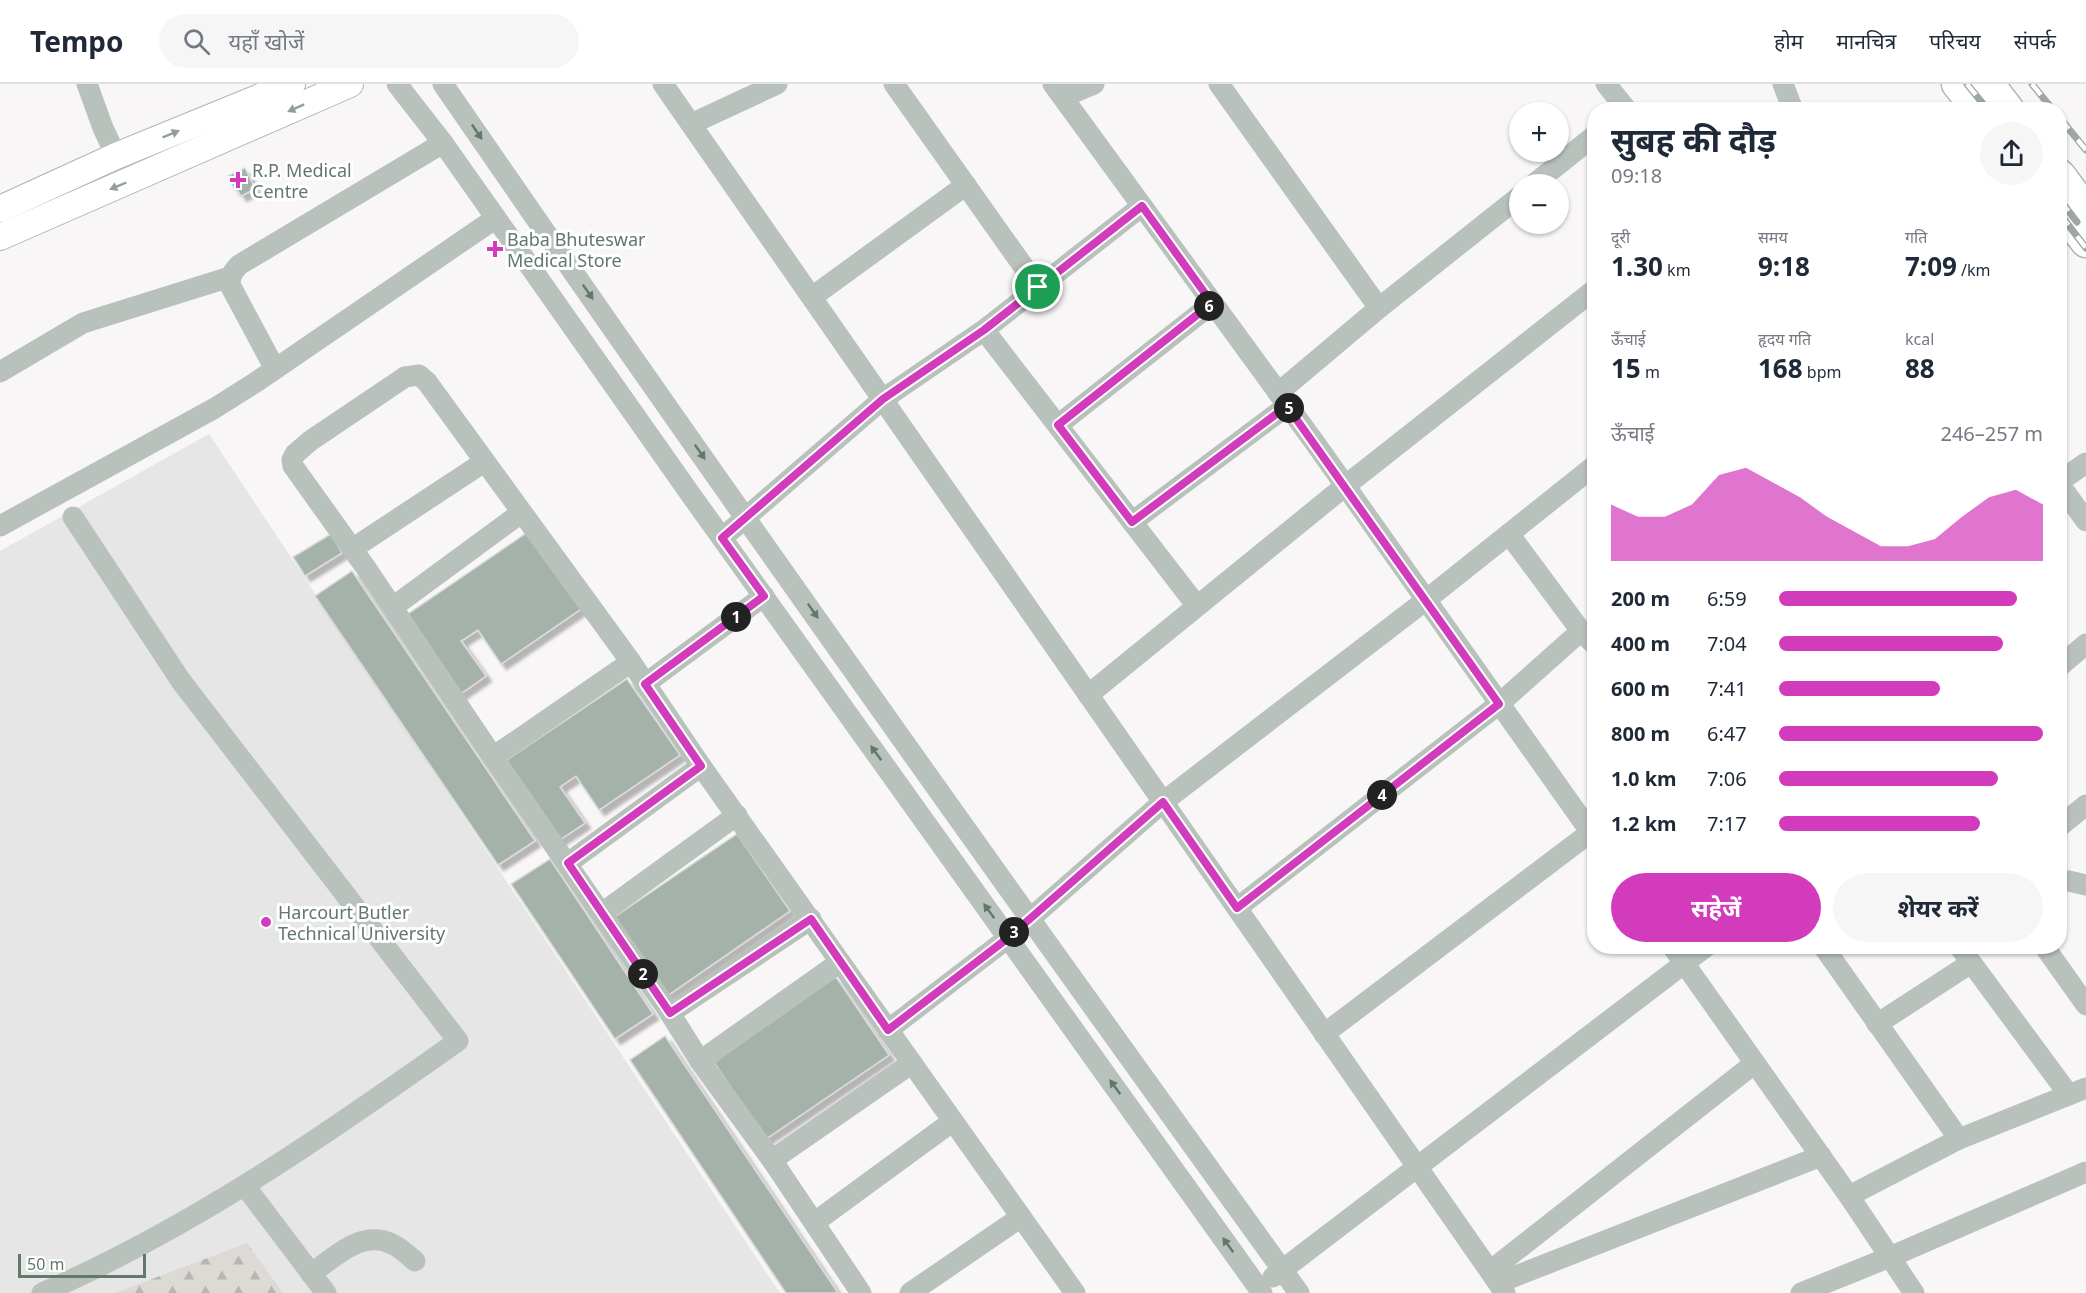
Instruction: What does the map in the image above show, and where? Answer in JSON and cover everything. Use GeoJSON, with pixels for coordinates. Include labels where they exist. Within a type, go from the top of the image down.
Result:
{"type":"FeatureCollection","features":[{"type":"Feature","properties":{"kind":"highway"},"geometry":{"type":"LineString","coordinates":[[1957,84],[1972,102]]}},
{"type":"Feature","properties":{"kind":"highway"},"geometry":{"type":"LineString","coordinates":[[1989,84],[2003,102]]}},
{"type":"Feature","properties":{"kind":"highway"},"geometry":{"type":"LineString","coordinates":[[2067,184],[2086,210]]}},
{"type":"Feature","properties":{"kind":"highway"},"geometry":{"type":"LineString","coordinates":[[2067,218],[2086,242]]}},
{"type":"Feature","properties":{"kind":"main road"},"geometry":{"type":"LineString","coordinates":[[0,209],[116,156],[291,84]]}},
{"type":"Feature","properties":{"kind":"main road"},"geometry":{"type":"LineString","coordinates":[[0,237],[350,84]]}},
{"type":"Feature","properties":{"kind":"street"},"geometry":{"type":"LineString","coordinates":[[87,84],[116,156]]}},
{"type":"Feature","properties":{"kind":"street"},"geometry":{"type":"LineString","coordinates":[[397,84],[443,143],[1258,1292],[1282,1270],[1697,954]]}},
{"type":"Feature","properties":{"kind":"street"},"geometry":{"type":"LineString","coordinates":[[443,84],[1030,917],[1299,1293]]}},
{"type":"Feature","properties":{"kind":"street"},"geometry":{"type":"LineString","coordinates":[[663,84],[1498,1282]]}},
{"type":"Feature","properties":{"kind":"street"},"geometry":{"type":"LineString","coordinates":[[691,124],[777,84]]}},
{"type":"Feature","properties":{"kind":"street"},"geometry":{"type":"LineString","coordinates":[[894,84],[1038,287]]}},
{"type":"Feature","properties":{"kind":"street"},"geometry":{"type":"LineString","coordinates":[[1094,84],[1058,91],[1345,486],[1587,827]]}},
{"type":"Feature","properties":{"kind":"street"},"geometry":{"type":"LineString","coordinates":[[1219,84],[1379,308]]}},
{"type":"Feature","properties":{"kind":"street"},"geometry":{"type":"LineString","coordinates":[[1606,84],[1621,102]]}},
{"type":"Feature","properties":{"kind":"street"},"geometry":{"type":"LineString","coordinates":[[1783,84],[1790,102]]}},
{"type":"Feature","properties":{"kind":"street"},"geometry":{"type":"LineString","coordinates":[[1546,174],[1587,142]]}},
{"type":"Feature","properties":{"kind":"street"},"geometry":{"type":"LineString","coordinates":[[274,369],[230,285],[230,277],[239,264],[443,143]]}},
{"type":"Feature","properties":{"kind":"street"},"geometry":{"type":"LineString","coordinates":[[812,297],[966,185]]}},
{"type":"Feature","properties":{"kind":"street"},"geometry":{"type":"LineString","coordinates":[[1132,522],[1283,400],[1379,308],[1509,205]]}},
{"type":"Feature","properties":{"kind":"street"},"geometry":{"type":"LineString","coordinates":[[722,538],[883,399],[984,330],[1142,206]]}},
{"type":"Feature","properties":{"kind":"street"},"geometry":{"type":"LineString","coordinates":[[0,526],[215,408],[496,218]]}},
{"type":"Feature","properties":{"kind":"street"},"geometry":{"type":"LineString","coordinates":[[0,372],[83,323],[230,277]]}},
{"type":"Feature","properties":{"kind":"street"},"geometry":{"type":"LineString","coordinates":[[1088,695],[1345,486],[1587,296]]}},
{"type":"Feature","properties":{"kind":"street"},"geometry":{"type":"LineString","coordinates":[[1058,425],[1212,303]]}},
{"type":"Feature","properties":{"kind":"street"},"geometry":{"type":"LineString","coordinates":[[984,330],[1197,606]]}},
{"type":"Feature","properties":{"kind":"street"},"geometry":{"type":"LineString","coordinates":[[861,1293],[772,1160],[700,1061],[670,1013],[493,757],[393,607],[299,477],[292,460],[295,454],[310,441],[405,376],[415,374],[423,377],[631,662],[701,766],[1075,1293]]}},
{"type":"Feature","properties":{"kind":"street"},"geometry":{"type":"LineString","coordinates":[[352,549],[484,462]]}},
{"type":"Feature","properties":{"kind":"street"},"geometry":{"type":"LineString","coordinates":[[2067,478],[2086,463]]}},
{"type":"Feature","properties":{"kind":"street"},"geometry":{"type":"LineString","coordinates":[[888,1030],[1008,938],[1163,802],[1426,600],[1587,472]]}},
{"type":"Feature","properties":{"kind":"street"},"geometry":{"type":"LineString","coordinates":[[2067,493],[2086,521]]}},
{"type":"Feature","properties":{"kind":"street"},"geometry":{"type":"LineString","coordinates":[[393,607],[521,513]]}},
{"type":"Feature","properties":{"kind":"street"},"geometry":{"type":"LineString","coordinates":[[42,1293],[99,1267],[245,1186],[359,1111],[458,1041],[181,681],[73,517]]}},
{"type":"Feature","properties":{"kind":"street"},"geometry":{"type":"LineString","coordinates":[[1509,534],[1587,637]]}},
{"type":"Feature","properties":{"kind":"street"},"geometry":{"type":"LineString","coordinates":[[645,684],[764,596]]}},
{"type":"Feature","properties":{"kind":"street"},"geometry":{"type":"LineString","coordinates":[[1237,908],[1499,704],[1587,639]]}},
{"type":"Feature","properties":{"kind":"street"},"geometry":{"type":"LineString","coordinates":[[2067,660],[2086,644]]}},
{"type":"Feature","properties":{"kind":"street"},"geometry":{"type":"LineString","coordinates":[[493,757],[631,662]]}},
{"type":"Feature","properties":{"kind":"street"},"geometry":{"type":"LineString","coordinates":[[568,863],[701,766]]}},
{"type":"Feature","properties":{"kind":"street"},"geometry":{"type":"LineString","coordinates":[[2067,820],[2086,805]]}},
{"type":"Feature","properties":{"kind":"street"},"geometry":{"type":"LineString","coordinates":[[602,913],[737,815]]}},
{"type":"Feature","properties":{"kind":"street"},"geometry":{"type":"LineString","coordinates":[[1324,1034],[1587,839]]}},
{"type":"Feature","properties":{"kind":"street"},"geometry":{"type":"LineString","coordinates":[[2067,881],[2086,885]]}},
{"type":"Feature","properties":{"kind":"street"},"geometry":{"type":"LineString","coordinates":[[670,1013],[811,919]]}},
{"type":"Feature","properties":{"kind":"street"},"geometry":{"type":"LineString","coordinates":[[1678,954],[1849,1196],[1914,1293]]}},
{"type":"Feature","properties":{"kind":"street"},"geometry":{"type":"LineString","coordinates":[[1828,954],[1959,1139]]}},
{"type":"Feature","properties":{"kind":"street"},"geometry":{"type":"LineString","coordinates":[[2052,954],[2079,979],[2086,1005]]}},
{"type":"Feature","properties":{"kind":"street"},"geometry":{"type":"LineString","coordinates":[[1849,1196],[1959,1139],[2078,1091],[1965,955],[1876,1024]]}},
{"type":"Feature","properties":{"kind":"street"},"geometry":{"type":"LineString","coordinates":[[700,1061],[840,962]]}},
{"type":"Feature","properties":{"kind":"street"},"geometry":{"type":"LineString","coordinates":[[772,1160],[912,1063]]}},
{"type":"Feature","properties":{"kind":"street"},"geometry":{"type":"LineString","coordinates":[[1498,1282],[1755,1063]]}},
{"type":"Feature","properties":{"kind":"street"},"geometry":{"type":"LineString","coordinates":[[815,1222],[953,1121]]}},
{"type":"Feature","properties":{"kind":"street"},"geometry":{"type":"LineString","coordinates":[[1498,1282],[1821,1156]]}},
{"type":"Feature","properties":{"kind":"street"},"geometry":{"type":"LineString","coordinates":[[1801,1293],[2086,1172]]}},
{"type":"Feature","properties":{"kind":"street"},"geometry":{"type":"LineString","coordinates":[[245,1186],[326,1293]]}},
{"type":"Feature","properties":{"kind":"street"},"geometry":{"type":"LineString","coordinates":[[910,1293],[1022,1217]]}},
{"type":"Feature","properties":{"kind":"street"},"geometry":{"type":"LineString","coordinates":[[311,1274],[350,1246],[368,1240],[391,1243],[415,1261]]}},
{"type":"Feature","properties":{"kind":"shaded area","name":"Harcourt Butler Technical University"},"geometry":{"type":"Polygon","coordinates":[[[209,434],[780,1293],[0,1293],[0,551],[209,434]]]}},
{"type":"Feature","properties":{"kind":"green space"},"geometry":{"type":"Polygon","coordinates":[[[247,1243],[283,1293],[115,1293],[247,1243]]]}},
{"type":"Feature","properties":{"kind":"building"},"geometry":{"type":"Polygon","coordinates":[[[245,168],[255,189],[241,196],[228,176],[245,168]]]}},
{"type":"Feature","properties":{"kind":"building"},"geometry":{"type":"Polygon","coordinates":[[[528,532],[581,609],[501,664],[478,630],[461,641],[486,676],[459,695],[405,616],[528,532]]]}},
{"type":"Feature","properties":{"kind":"building"},"geometry":{"type":"Polygon","coordinates":[[[331,534],[342,553],[305,576],[293,557],[331,534]]]}},
{"type":"Feature","properties":{"kind":"building"},"geometry":{"type":"Polygon","coordinates":[[[352,571],[535,841],[498,865],[315,596],[352,571]]]}},
{"type":"Feature","properties":{"kind":"building"},"geometry":{"type":"Polygon","coordinates":[[[627,679],[680,755],[599,810],[576,776],[560,787],[585,823],[558,841],[504,762],[627,679]]]}},
{"type":"Feature","properties":{"kind":"building"},"geometry":{"type":"Polygon","coordinates":[[[737,834],[790,911],[667,996],[613,918],[737,834]]]}},
{"type":"Feature","properties":{"kind":"building"},"geometry":{"type":"Polygon","coordinates":[[[550,859],[653,1014],[615,1039],[511,884],[550,859]]]}},
{"type":"Feature","properties":{"kind":"building"},"geometry":{"type":"Polygon","coordinates":[[[836,977],[889,1055],[766,1139],[713,1061],[836,977]]]}},
{"type":"Feature","properties":{"kind":"building"},"geometry":{"type":"Polygon","coordinates":[[[665,1036],[838,1293],[786,1293],[630,1060],[665,1036]]]}},
{"type":"Feature","properties":{"kind":"railway"},"geometry":{"type":"LineString","coordinates":[[1967,84],[1982,102]]}},
{"type":"Feature","properties":{"kind":"railway"},"geometry":{"type":"LineString","coordinates":[[2032,84],[2047,102]]}},
{"type":"Feature","properties":{"kind":"railway"},"geometry":{"type":"LineString","coordinates":[[2067,127],[2086,150]]}},
{"type":"Feature","properties":{"kind":"railway"},"geometry":{"type":"LineString","coordinates":[[2067,209],[2077,222]]}},
{"type":"Feature","properties":{"kind":"railway"},"geometry":{"type":"LineString","coordinates":[[2067,223],[2086,248]]}},
{"type":"Feature","properties":{"kind":"place","name":"R.P. Medical Centre"},"geometry":{"type":"Point","coordinates":[238,180]}},
{"type":"Feature","properties":{"kind":"place","name":"Baba Bhuteswar Medical Store"},"geometry":{"type":"Point","coordinates":[495,249]}},
{"type":"Feature","properties":{"kind":"place","name":"Harcourt Butler Technical University"},"geometry":{"type":"Point","coordinates":[266,922]}},
{"type":"Feature","properties":{"kind":"route"},"geometry":{"type":"LineString","coordinates":[[1142,206],[1212,303],[1058,425],[1132,522],[1287,406],[1499,704],[1237,908],[1163,802],[1008,938],[888,1030],[811,919],[670,1013],[568,863],[701,766],[645,684],[764,596],[722,538],[883,399],[984,330],[1038,287],[1142,206]]}}]}
